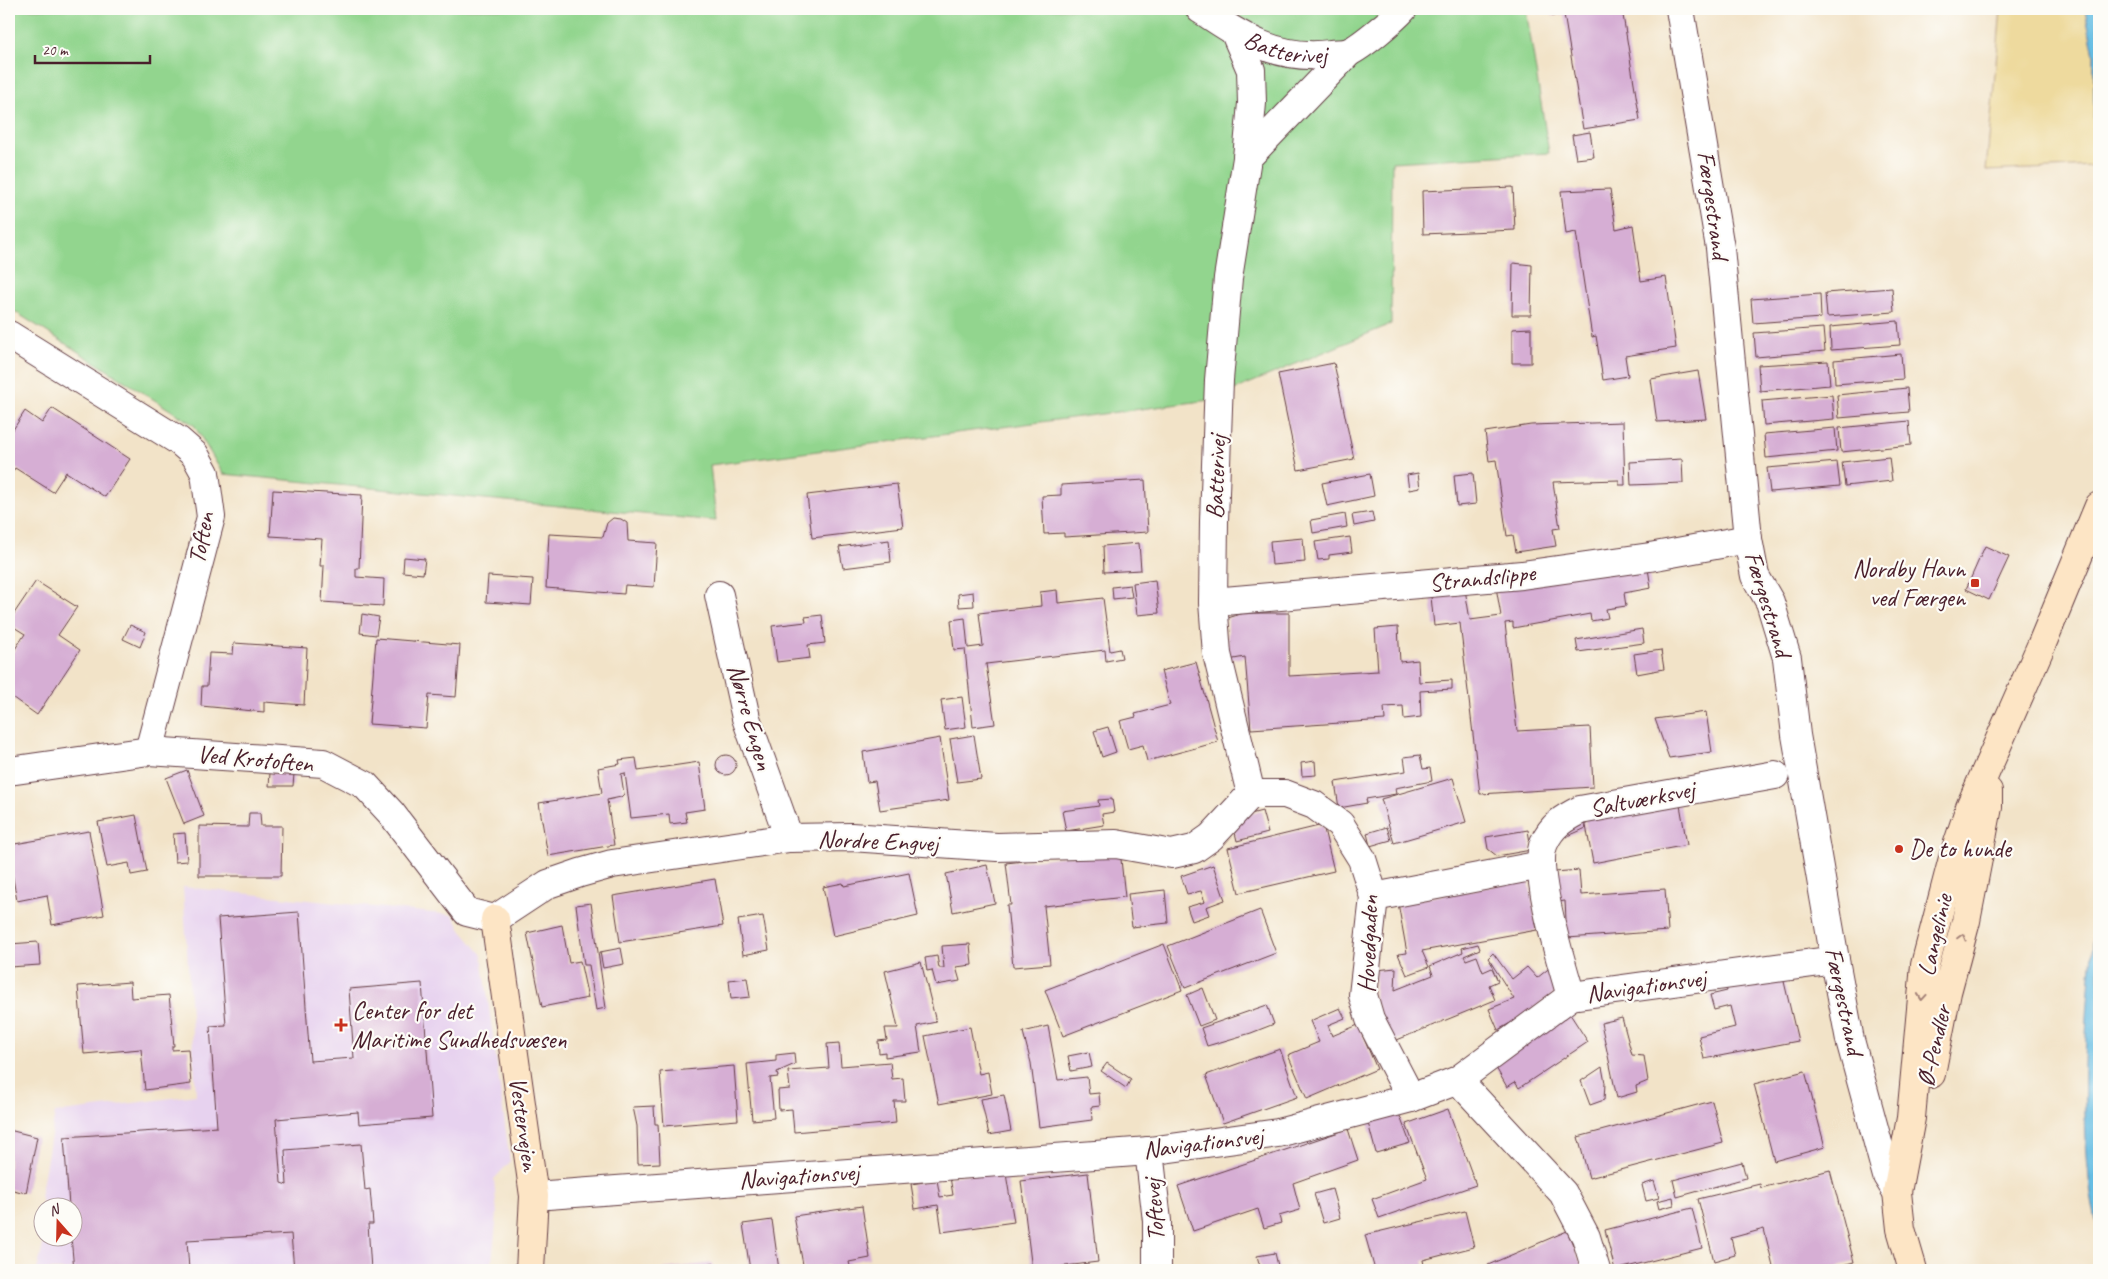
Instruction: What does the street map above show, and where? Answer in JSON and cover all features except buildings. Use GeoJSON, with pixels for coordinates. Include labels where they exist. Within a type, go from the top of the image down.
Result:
{"type":"FeatureCollection","features":[{"type":"Feature","properties":{"kind":"street"},"geometry":{"type":"LineString","coordinates":[[1200,9],[1234,33]]}},
{"type":"Feature","properties":{"kind":"street","name":"Batterivej"},"geometry":{"type":"LineString","coordinates":[[1247,158],[1349,52],[1394,19],[1403,9]]}},
{"type":"Feature","properties":{"kind":"street","name":"Færgestrand"},"geometry":{"type":"LineString","coordinates":[[1680,9],[1720,248],[1748,539],[1755,576],[1770,602],[1787,658],[1796,735],[1834,960],[1853,1049],[1887,1176],[1896,1192]]}},
{"type":"Feature","properties":{"kind":"street","name":"Batterivej"},"geometry":{"type":"LineString","coordinates":[[1234,33],[1274,51],[1310,57],[1349,52]]}},
{"type":"Feature","properties":{"kind":"street","name":"Batterivej"},"geometry":{"type":"LineString","coordinates":[[1234,33],[1250,70],[1252,102],[1247,158],[1228,278],[1219,380],[1213,602],[1217,654],[1251,794]]}},
{"type":"Feature","properties":{"kind":"street","name":"Toften"},"geometry":{"type":"LineString","coordinates":[[9,335],[179,441],[194,455],[205,473],[211,517],[149,751]]}},
{"type":"Feature","properties":{"kind":"street","name":"Langelinie"},"geometry":{"type":"LineString","coordinates":[[1913,1270],[1901,1229],[1896,1192],[1911,1118],[1925,965],[1953,858],[1970,807],[1989,767],[1996,744],[2032,667],[2099,506]]}},
{"type":"Feature","properties":{"kind":"street","name":"Strandslippe"},"geometry":{"type":"LineString","coordinates":[[1213,602],[1522,575],[1650,557],[1748,539]]}},
{"type":"Feature","properties":{"kind":"street","name":"Nørre Engen"},"geometry":{"type":"LineString","coordinates":[[719,595],[746,718],[789,838]]}},
{"type":"Feature","properties":{"kind":"street","name":"Ved Krotoften"},"geometry":{"type":"LineString","coordinates":[[9,771],[149,751],[323,763],[364,785],[392,813],[467,912],[495,919]]}},
{"type":"Feature","properties":{"kind":"street","name":"Saltværksvej"},"geometry":{"type":"LineString","coordinates":[[1571,996],[1553,930],[1541,865],[1544,843],[1559,820],[1580,810],[1775,775]]}},
{"type":"Feature","properties":{"kind":"street","name":"Nordre Engvej"},"geometry":{"type":"LineString","coordinates":[[495,919],[548,884],[612,864],[789,838],[851,837],[997,847],[1116,844],[1172,854],[1194,849],[1212,837],[1251,794]]}},
{"type":"Feature","properties":{"kind":"street","name":"Hovedgaden"},"geometry":{"type":"LineString","coordinates":[[1251,794],[1285,794],[1314,805],[1340,824],[1362,859],[1374,897],[1363,995],[1370,1019],[1411,1098]]}},
{"type":"Feature","properties":{"kind":"street"},"geometry":{"type":"LineString","coordinates":[[1374,897],[1541,865]]}},
{"type":"Feature","properties":{"kind":"street","name":"Vestervejen"},"geometry":{"type":"LineString","coordinates":[[495,919],[534,1196],[530,1270]]}},
{"type":"Feature","properties":{"kind":"street","name":"Navigationsvej"},"geometry":{"type":"LineString","coordinates":[[534,1196],[1149,1151],[1278,1133],[1411,1098],[1458,1080],[1571,996],[1834,960]]}},
{"type":"Feature","properties":{"kind":"street"},"geometry":{"type":"LineString","coordinates":[[1458,1080],[1563,1193],[1586,1237],[1596,1270]]}},
{"type":"Feature","properties":{"kind":"street","name":"Toftevej"},"geometry":{"type":"LineString","coordinates":[[1149,1151],[1157,1221],[1157,1270]]}},
{"type":"Feature","properties":{"kind":"shaded area","name":"Center for det Maritime Sundhedsvæsen"},"geometry":{"type":"Polygon","coordinates":[[[183,887],[453,915],[461,930],[482,955],[510,1162],[494,1179],[497,1214],[491,1270],[37,1270],[43,1246],[82,1246],[82,1196],[40,1196],[55,1113],[196,1095],[183,887]]]}},
{"type":"Feature","properties":{"kind":"green space"},"geometry":{"type":"Polygon","coordinates":[[[9,9],[1526,9],[1549,153],[1392,162],[1391,324],[1210,400],[710,465],[716,521],[223,474],[194,425],[9,308],[9,9]]]}},
{"type":"Feature","properties":{"kind":"sand"},"geometry":{"type":"Polygon","coordinates":[[[2001,9],[2085,9],[2094,55],[2093,166],[1986,171],[2001,9]]]}},
{"type":"Feature","properties":{"kind":"water"},"geometry":{"type":"Polygon","coordinates":[[[2085,9],[2099,9],[2099,166],[2093,166],[2094,55],[2085,9]]]}},
{"type":"Feature","properties":{"kind":"water"},"geometry":{"type":"Polygon","coordinates":[[[2099,887],[2099,1239],[2089,1179],[2086,1142],[2085,1069],[2088,996],[2099,887]]]}},
{"type":"Feature","properties":{"kind":"place","name":"Nordby Havn ved Færgen"},"geometry":{"type":"Point","coordinates":[1975,583]}},
{"type":"Feature","properties":{"kind":"place","name":"De to hunde"},"geometry":{"type":"Point","coordinates":[1899,849]}},
{"type":"Feature","properties":{"kind":"place","name":"Center for det Maritime Sundhedsvæsen"},"geometry":{"type":"Point","coordinates":[341,1025]}}]}
